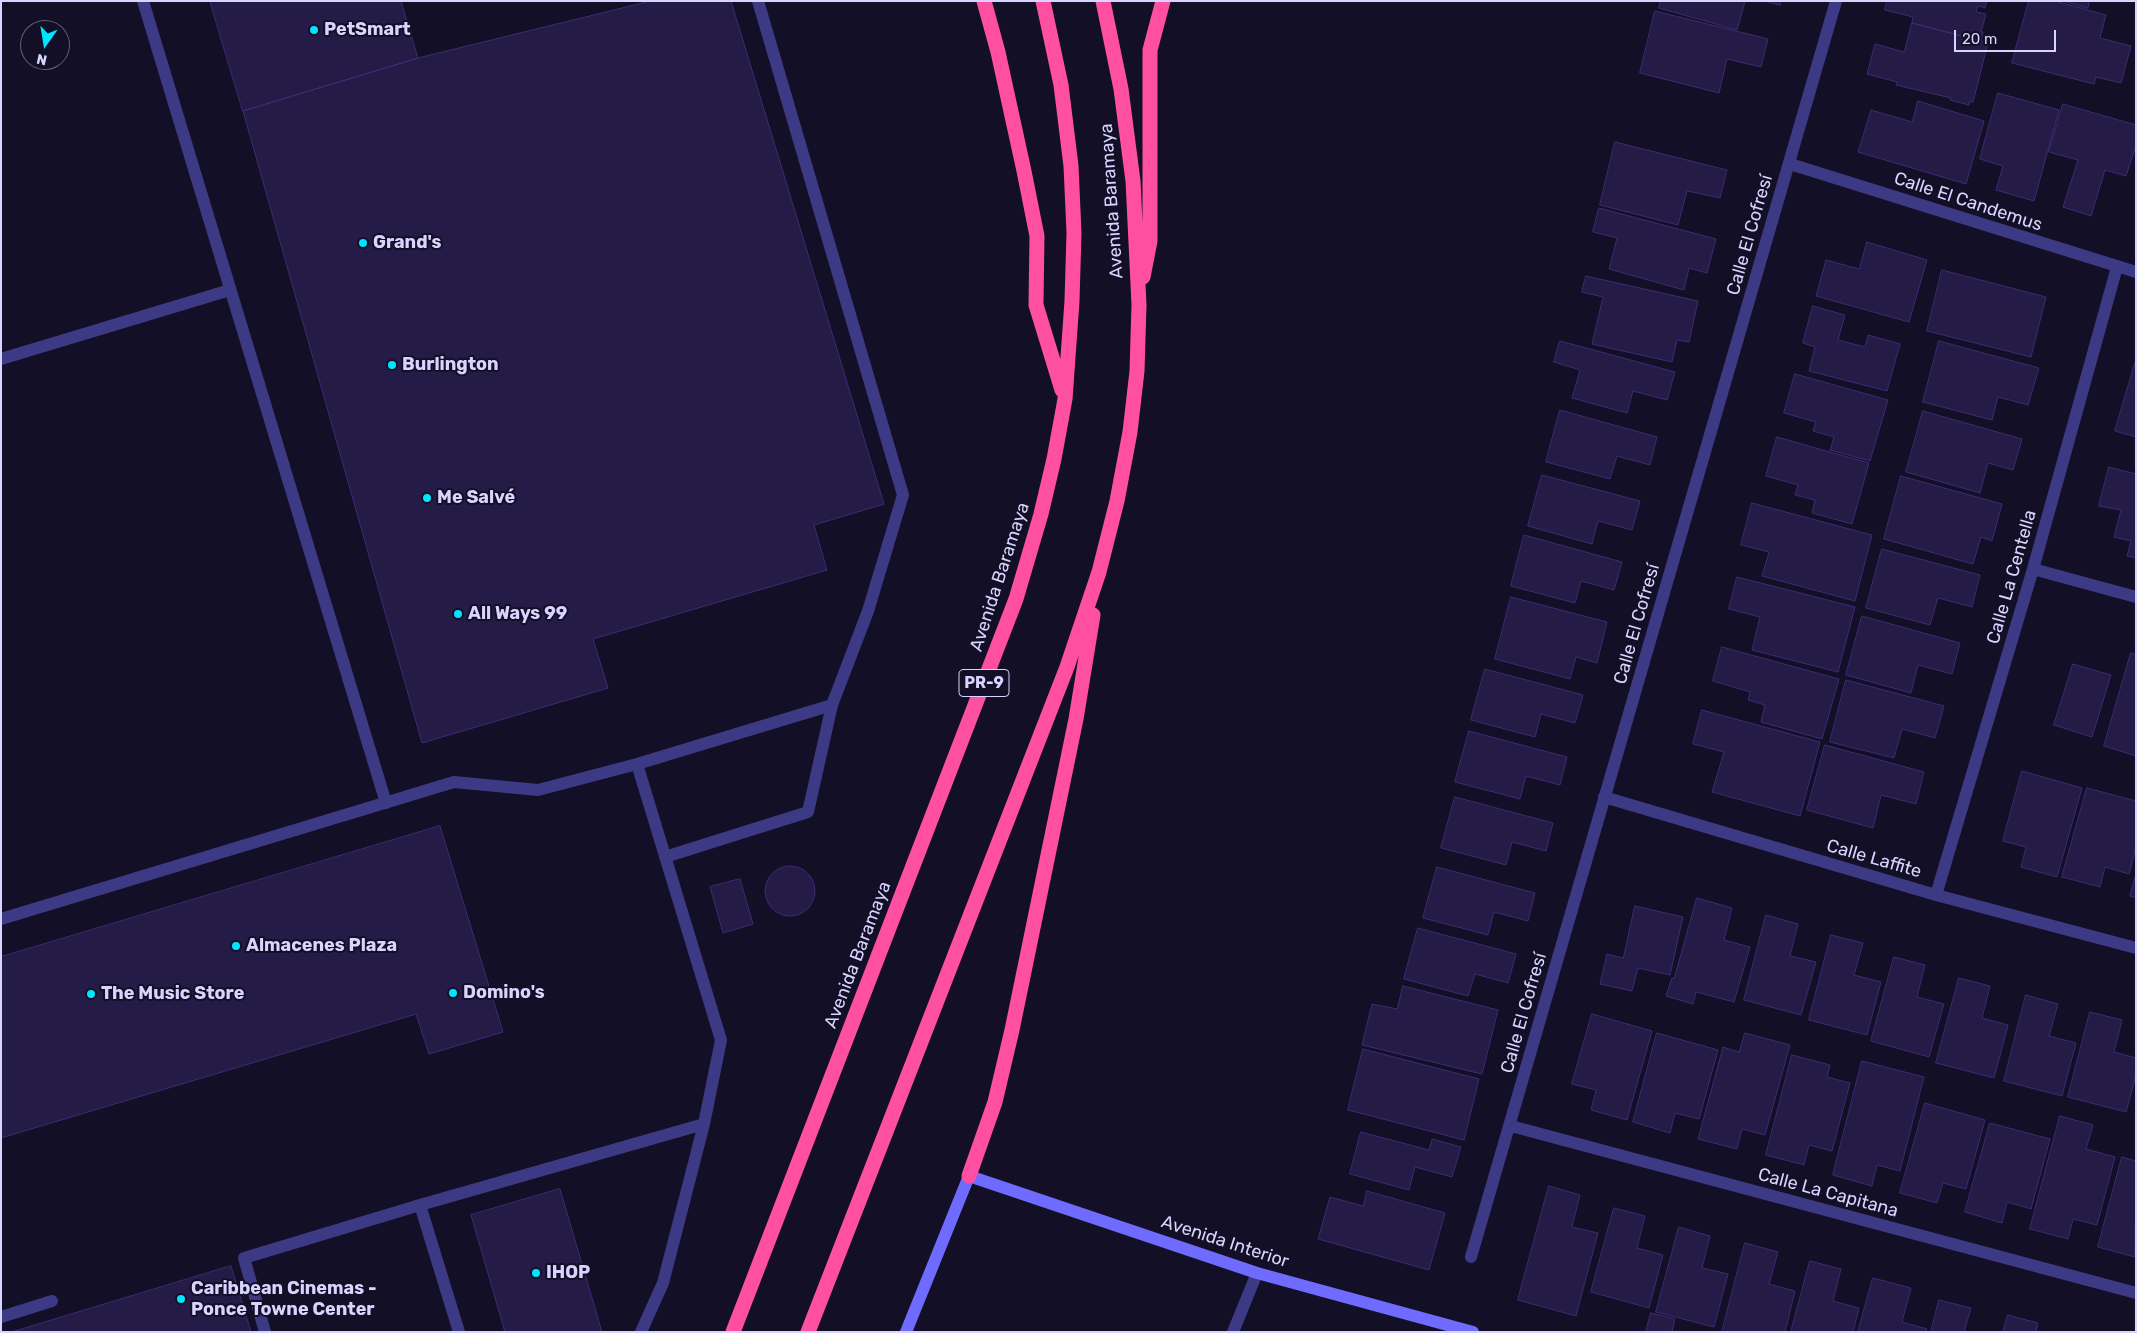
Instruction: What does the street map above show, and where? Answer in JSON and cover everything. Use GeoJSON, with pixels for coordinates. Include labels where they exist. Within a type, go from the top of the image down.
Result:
{"type":"FeatureCollection","features":[{"type":"Feature","properties":{"kind":"highway"},"geometry":{"type":"LineString","coordinates":[[984,1],[998,52],[1037,236],[1036,305],[1065,399]]}},
{"type":"Feature","properties":{"kind":"highway","name":"Avenida Baramaya"},"geometry":{"type":"LineString","coordinates":[[733,1332],[1016,599],[1041,514],[1065,399],[1072,301],[1074,233],[1071,166],[1061,85],[1043,1]]}},
{"type":"Feature","properties":{"kind":"highway","name":"Avenida Baramaya"},"geometry":{"type":"LineString","coordinates":[[808,1332],[1067,667],[1099,572],[1117,501],[1130,432],[1137,371],[1138,305],[1133,181],[1122,89],[1103,1]]}},
{"type":"Feature","properties":{"kind":"highway"},"geometry":{"type":"LineString","coordinates":[[1138,305],[1150,240],[1150,50],[1163,1]]}},
{"type":"Feature","properties":{"kind":"highway"},"geometry":{"type":"LineString","coordinates":[[969,1176],[995,1102],[1012,1030],[1076,719],[1099,572]]}},
{"type":"Feature","properties":{"kind":"street"},"geometry":{"type":"LineString","coordinates":[[143,1],[386,803]]}},
{"type":"Feature","properties":{"kind":"street"},"geometry":{"type":"LineString","coordinates":[[665,857],[808,812],[832,705],[868,610],[903,495],[758,1]]}},
{"type":"Feature","properties":{"kind":"street","name":"Calle El Cofresí"},"geometry":{"type":"LineString","coordinates":[[1472,1257],[1836,1]]}},
{"type":"Feature","properties":{"kind":"street","name":"Calle El Candemus"},"geometry":{"type":"LineString","coordinates":[[1790,164],[2136,272]]}},
{"type":"Feature","properties":{"kind":"street","name":"Calle La Centella"},"geometry":{"type":"LineString","coordinates":[[1936,895],[2033,569],[2117,267]]}},
{"type":"Feature","properties":{"kind":"street"},"geometry":{"type":"LineString","coordinates":[[1,359],[230,290]]}},
{"type":"Feature","properties":{"kind":"street"},"geometry":{"type":"LineString","coordinates":[[2033,569],[2136,597]]}},
{"type":"Feature","properties":{"kind":"street"},"geometry":{"type":"LineString","coordinates":[[1,919],[454,782],[538,790],[636,764],[832,705]]}},
{"type":"Feature","properties":{"kind":"street"},"geometry":{"type":"LineString","coordinates":[[636,764],[721,1040],[704,1124],[662,1283],[641,1332]]}},
{"type":"Feature","properties":{"kind":"street","name":"Calle Laffite"},"geometry":{"type":"LineString","coordinates":[[1604,797],[1936,895],[2136,948]]}},
{"type":"Feature","properties":{"kind":"street"},"geometry":{"type":"LineString","coordinates":[[265,1332],[244,1258],[420,1205],[704,1124]]}},
{"type":"Feature","properties":{"kind":"street","name":"Calle La Capitana"},"geometry":{"type":"LineString","coordinates":[[1511,1126],[2136,1293]]}},
{"type":"Feature","properties":{"kind":"street"},"geometry":{"type":"LineString","coordinates":[[906,1332],[969,1176]]}},
{"type":"Feature","properties":{"kind":"street","name":"Avenida Interior"},"geometry":{"type":"LineString","coordinates":[[969,1176],[1257,1272],[1473,1332]]}},
{"type":"Feature","properties":{"kind":"street"},"geometry":{"type":"LineString","coordinates":[[420,1205],[459,1332]]}},
{"type":"Feature","properties":{"kind":"street"},"geometry":{"type":"LineString","coordinates":[[1233,1332],[1257,1272]]}},
{"type":"Feature","properties":{"kind":"street"},"geometry":{"type":"LineString","coordinates":[[1,1317],[52,1301]]}},
{"type":"Feature","properties":{"kind":"building","name":"PetSmart"},"geometry":{"type":"Polygon","coordinates":[[[210,1],[401,1],[418,58],[243,111],[210,1]]]}},
{"type":"Feature","properties":{"kind":"building"},"geometry":{"type":"Polygon","coordinates":[[[651,1],[731,1],[884,504],[814,525],[827,570],[593,639],[608,688],[422,743],[243,111],[418,58],[651,1]]]}},
{"type":"Feature","properties":{"kind":"building"},"geometry":{"type":"Polygon","coordinates":[[[1661,1],[1745,1],[1737,30],[1659,8],[1661,1]]]}},
{"type":"Feature","properties":{"kind":"building"},"geometry":{"type":"Polygon","coordinates":[[[1765,1],[1781,1],[1780,5],[1765,1]]]}},
{"type":"Feature","properties":{"kind":"building"},"geometry":{"type":"Polygon","coordinates":[[[1887,1],[1987,1],[1985,8],[1978,6],[1976,12],[1986,14],[1981,32],[1983,32],[1981,41],[1912,23],[1913,17],[1885,10],[1887,1]]]}},
{"type":"Feature","properties":{"kind":"building"},"geometry":{"type":"Polygon","coordinates":[[[2029,1],[2055,1],[2106,15],[2100,38],[2131,46],[2121,83],[2096,77],[2094,84],[2012,63],[2029,1]]]}},
{"type":"Feature","properties":{"kind":"building"},"geometry":{"type":"Polygon","coordinates":[[[2064,1],[2089,1],[2088,8],[2064,1]]]}},
{"type":"Feature","properties":{"kind":"building"},"geometry":{"type":"Polygon","coordinates":[[[1655,11],[1768,39],[1761,67],[1727,59],[1719,93],[1640,73],[1655,11]]]}},
{"type":"Feature","properties":{"kind":"building"},"geometry":{"type":"Polygon","coordinates":[[[1912,23],[1988,43],[1973,102],[1969,102],[1969,105],[1950,100],[1951,98],[1896,85],[1897,82],[1867,74],[1875,44],[1904,52],[1912,23]]]}},
{"type":"Feature","properties":{"kind":"building"},"geometry":{"type":"Polygon","coordinates":[[[1998,93],[2059,110],[2034,201],[1996,190],[2003,166],[1980,159],[1998,93]]]}},
{"type":"Feature","properties":{"kind":"building"},"geometry":{"type":"Polygon","coordinates":[[[1918,101],[1984,121],[1966,184],[1858,152],[1871,110],[1912,122],[1918,101]]]}},
{"type":"Feature","properties":{"kind":"building"},"geometry":{"type":"Polygon","coordinates":[[[2063,104],[2136,125],[2136,145],[2126,176],[2105,170],[2091,216],[2063,207],[2078,160],[2049,152],[2063,104]]]}},
{"type":"Feature","properties":{"kind":"building"},"geometry":{"type":"Polygon","coordinates":[[[1615,142],[1727,170],[1720,198],[1687,191],[1678,225],[1600,205],[1615,142]]]}},
{"type":"Feature","properties":{"kind":"building"},"geometry":{"type":"Polygon","coordinates":[[[1599,208],[1716,239],[1707,273],[1689,268],[1684,290],[1609,269],[1617,238],[1593,232],[1599,208]]]}},
{"type":"Feature","properties":{"kind":"building"},"geometry":{"type":"Polygon","coordinates":[[[1867,242],[1927,260],[1909,322],[1816,296],[1826,260],[1859,269],[1867,242]]]}},
{"type":"Feature","properties":{"kind":"building"},"geometry":{"type":"Polygon","coordinates":[[[1942,270],[2046,297],[2031,357],[1927,331],[1942,270]]]}},
{"type":"Feature","properties":{"kind":"building"},"geometry":{"type":"Polygon","coordinates":[[[1586,276],[1698,301],[1689,342],[1677,340],[1672,362],[1592,344],[1603,297],[1582,292],[1586,276]]]}},
{"type":"Feature","properties":{"kind":"building"},"geometry":{"type":"Polygon","coordinates":[[[1813,306],[1845,315],[1838,340],[1865,347],[1868,335],[1900,344],[1887,391],[1809,371],[1815,347],[1803,343],[1813,306]]]}},
{"type":"Feature","properties":{"kind":"building"},"geometry":{"type":"Polygon","coordinates":[[[1560,341],[1675,372],[1667,400],[1633,391],[1627,413],[1572,398],[1580,370],[1554,362],[1560,341]]]}},
{"type":"Feature","properties":{"kind":"building"},"geometry":{"type":"Polygon","coordinates":[[[1939,341],[2039,368],[2028,405],[1998,397],[1992,420],[1923,402],[1939,341]]]}},
{"type":"Feature","properties":{"kind":"building"},"geometry":{"type":"Polygon","coordinates":[[[2136,359],[2136,437],[2115,431],[2136,359]]]}},
{"type":"Feature","properties":{"kind":"building"},"geometry":{"type":"Polygon","coordinates":[[[1795,374],[1888,400],[1870,461],[1830,450],[1834,437],[1813,431],[1816,422],[1784,413],[1795,374]]]}},
{"type":"Feature","properties":{"kind":"building"},"geometry":{"type":"Polygon","coordinates":[[[1560,410],[1657,437],[1650,465],[1617,456],[1610,479],[1546,462],[1560,410]]]}},
{"type":"Feature","properties":{"kind":"building"},"geometry":{"type":"Polygon","coordinates":[[[1923,411],[2022,439],[2013,470],[1988,463],[1980,493],[1906,472],[1923,411]]]}},
{"type":"Feature","properties":{"kind":"building"},"geometry":{"type":"Polygon","coordinates":[[[1777,437],[1869,463],[1852,524],[1812,513],[1815,500],[1795,495],[1798,485],[1766,476],[1777,437]]]}},
{"type":"Feature","properties":{"kind":"building"},"geometry":{"type":"Polygon","coordinates":[[[2109,467],[2136,474],[2136,558],[2127,556],[2131,541],[2114,537],[2121,510],[2099,506],[2109,467]]]}},
{"type":"Feature","properties":{"kind":"building"},"geometry":{"type":"Polygon","coordinates":[[[1542,475],[1640,501],[1632,530],[1598,521],[1592,544],[1528,526],[1542,475]]]}},
{"type":"Feature","properties":{"kind":"building"},"geometry":{"type":"Polygon","coordinates":[[[1901,476],[2002,504],[1992,541],[1981,537],[1973,564],[1884,539],[1901,476]]]}},
{"type":"Feature","properties":{"kind":"building"},"geometry":{"type":"Polygon","coordinates":[[[1752,503],[1872,535],[1855,601],[1762,576],[1769,552],[1741,545],[1752,503]]]}},
{"type":"Feature","properties":{"kind":"building"},"geometry":{"type":"Polygon","coordinates":[[[1524,535],[1622,562],[1614,590],[1581,581],[1575,603],[1511,586],[1524,535]]]}},
{"type":"Feature","properties":{"kind":"building"},"geometry":{"type":"Polygon","coordinates":[[[1882,549],[1980,575],[1972,607],[1938,598],[1930,625],[1866,608],[1882,549]]]}},
{"type":"Feature","properties":{"kind":"building"},"geometry":{"type":"Polygon","coordinates":[[[1737,577],[1855,607],[1838,672],[1752,650],[1760,617],[1729,609],[1737,577]]]}},
{"type":"Feature","properties":{"kind":"building"},"geometry":{"type":"Polygon","coordinates":[[[1511,597],[1607,622],[1597,663],[1576,657],[1570,679],[1495,659],[1511,597]]]}},
{"type":"Feature","properties":{"kind":"building"},"geometry":{"type":"Polygon","coordinates":[[[1862,616],[1960,643],[1952,674],[1918,665],[1911,693],[1846,675],[1862,616]]]}},
{"type":"Feature","properties":{"kind":"building"},"geometry":{"type":"Polygon","coordinates":[[[1722,647],[1839,679],[1822,739],[1761,722],[1765,705],[1748,700],[1750,692],[1713,681],[1722,647]]]}},
{"type":"Feature","properties":{"kind":"building"},"geometry":{"type":"Polygon","coordinates":[[[2131,653],[2136,655],[2136,756],[2104,746],[2131,653]]]}},
{"type":"Feature","properties":{"kind":"building"},"geometry":{"type":"Polygon","coordinates":[[[2073,664],[2111,675],[2092,737],[2054,725],[2073,664]]]}},
{"type":"Feature","properties":{"kind":"building"},"geometry":{"type":"Polygon","coordinates":[[[1485,669],[1583,695],[1575,723],[1541,714],[1535,737],[1471,720],[1485,669]]]}},
{"type":"Feature","properties":{"kind":"building"},"geometry":{"type":"Polygon","coordinates":[[[1846,680],[1944,706],[1935,738],[1902,729],[1894,758],[1830,742],[1846,680]]]}},
{"type":"Feature","properties":{"kind":"building"},"geometry":{"type":"Polygon","coordinates":[[[1702,710],[1820,742],[1800,816],[1712,792],[1724,752],[1693,744],[1702,710]]]}},
{"type":"Feature","properties":{"kind":"building"},"geometry":{"type":"Polygon","coordinates":[[[1469,731],[1567,757],[1560,785],[1526,776],[1520,799],[1455,782],[1469,731]]]}},
{"type":"Feature","properties":{"kind":"building"},"geometry":{"type":"Polygon","coordinates":[[[1825,745],[1924,772],[1916,804],[1881,795],[1873,828],[1807,810],[1825,745]]]}},
{"type":"Feature","properties":{"kind":"building"},"geometry":{"type":"Polygon","coordinates":[[[2022,771],[2082,788],[2057,877],[2021,867],[2026,847],[2003,841],[2022,771]]]}},
{"type":"Feature","properties":{"kind":"building"},"geometry":{"type":"Polygon","coordinates":[[[2087,788],[2136,801],[2136,847],[2129,874],[2105,867],[2100,887],[2062,877],[2087,788]]]}},
{"type":"Feature","properties":{"kind":"building"},"geometry":{"type":"Polygon","coordinates":[[[1455,797],[1553,823],[1546,851],[1512,842],[1506,865],[1441,848],[1455,797]]]}},
{"type":"Feature","properties":{"kind":"building"},"geometry":{"type":"Polygon","coordinates":[[[440,826],[503,1032],[429,1054],[416,1014],[1,1138],[1,957],[440,826]]]}},
{"type":"Feature","properties":{"kind":"building"},"geometry":{"type":"Polygon","coordinates":[[[790,866],[804,870],[811,877],[815,891],[811,905],[804,912],[790,916],[776,912],[769,905],[765,891],[769,877],[776,870],[790,866]]]}},
{"type":"Feature","properties":{"kind":"building"},"geometry":{"type":"Polygon","coordinates":[[[1437,867],[1535,893],[1528,921],[1494,912],[1488,935],[1423,918],[1437,867]]]}},
{"type":"Feature","properties":{"kind":"building"},"geometry":{"type":"Polygon","coordinates":[[[2136,874],[2136,898],[2130,896],[2136,874]]]}},
{"type":"Feature","properties":{"kind":"building"},"geometry":{"type":"Polygon","coordinates":[[[740,879],[753,924],[723,933],[710,887],[740,879]]]}},
{"type":"Feature","properties":{"kind":"building"},"geometry":{"type":"Polygon","coordinates":[[[1697,898],[1732,908],[1724,940],[1750,947],[1734,1002],[1696,992],[1693,1004],[1666,996],[1672,978],[1674,978],[1697,898]]]}},
{"type":"Feature","properties":{"kind":"building"},"geometry":{"type":"Polygon","coordinates":[[[1635,906],[1683,917],[1670,975],[1638,968],[1632,991],[1600,984],[1607,954],[1623,958],[1635,906]]]}},
{"type":"Feature","properties":{"kind":"building"},"geometry":{"type":"Polygon","coordinates":[[[1766,915],[1798,924],[1790,956],[1816,962],[1801,1015],[1744,1000],[1766,915]]]}},
{"type":"Feature","properties":{"kind":"building"},"geometry":{"type":"Polygon","coordinates":[[[1418,928],[1516,954],[1508,983],[1475,974],[1468,996],[1404,979],[1418,928]]]}},
{"type":"Feature","properties":{"kind":"building"},"geometry":{"type":"Polygon","coordinates":[[[1831,935],[1863,943],[1854,975],[1881,982],[1867,1035],[1809,1020],[1831,935]]]}},
{"type":"Feature","properties":{"kind":"building"},"geometry":{"type":"Polygon","coordinates":[[[1894,957],[1925,965],[1917,997],[1944,1004],[1929,1057],[1871,1041],[1894,957]]]}},
{"type":"Feature","properties":{"kind":"building"},"geometry":{"type":"Polygon","coordinates":[[[1959,978],[1990,986],[1982,1018],[2008,1025],[1994,1078],[1936,1063],[1959,978]]]}},
{"type":"Feature","properties":{"kind":"building"},"geometry":{"type":"Polygon","coordinates":[[[1403,986],[1498,1010],[1482,1074],[1362,1045],[1372,1004],[1397,1009],[1403,986]]]}},
{"type":"Feature","properties":{"kind":"building"},"geometry":{"type":"Polygon","coordinates":[[[2026,995],[2058,1004],[2049,1036],[2076,1043],[2062,1096],[2004,1081],[2026,995]]]}},
{"type":"Feature","properties":{"kind":"building"},"geometry":{"type":"Polygon","coordinates":[[[2090,1012],[2122,1020],[2114,1052],[2136,1058],[2136,1075],[2126,1112],[2068,1097],[2090,1012]]]}},
{"type":"Feature","properties":{"kind":"building"},"geometry":{"type":"Polygon","coordinates":[[[1592,1014],[1652,1031],[1627,1120],[1591,1110],[1596,1090],[1572,1084],[1592,1014]]]}},
{"type":"Feature","properties":{"kind":"building"},"geometry":{"type":"Polygon","coordinates":[[[1657,1033],[1718,1050],[1699,1119],[1675,1113],[1670,1133],[1633,1122],[1657,1033]]]}},
{"type":"Feature","properties":{"kind":"building"},"geometry":{"type":"Polygon","coordinates":[[[1745,1033],[1790,1045],[1765,1135],[1742,1129],[1737,1149],[1698,1139],[1723,1047],[1739,1052],[1745,1033]]]}},
{"type":"Feature","properties":{"kind":"building"},"geometry":{"type":"Polygon","coordinates":[[[1363,1049],[1479,1079],[1464,1140],[1348,1110],[1363,1049]]]}},
{"type":"Feature","properties":{"kind":"building"},"geometry":{"type":"Polygon","coordinates":[[[1792,1055],[1830,1065],[1827,1077],[1850,1083],[1832,1151],[1809,1145],[1804,1165],[1766,1155],[1792,1055]]]}},
{"type":"Feature","properties":{"kind":"building"},"geometry":{"type":"Polygon","coordinates":[[[1862,1061],[1924,1077],[1900,1171],[1877,1165],[1872,1186],[1833,1175],[1862,1061]]]}},
{"type":"Feature","properties":{"kind":"building"},"geometry":{"type":"Polygon","coordinates":[[[1925,1103],[1985,1120],[1966,1189],[1943,1183],[1937,1203],[1900,1193],[1925,1103]]]}},
{"type":"Feature","properties":{"kind":"building"},"geometry":{"type":"Polygon","coordinates":[[[2060,1116],[2093,1125],[2086,1149],[2115,1157],[2097,1225],[2073,1219],[2068,1239],[2030,1229],[2060,1116]]]}},
{"type":"Feature","properties":{"kind":"building"},"geometry":{"type":"Polygon","coordinates":[[[1990,1123],[2050,1139],[2031,1209],[2007,1202],[2002,1223],[1965,1212],[1990,1123]]]}},
{"type":"Feature","properties":{"kind":"building"},"geometry":{"type":"Polygon","coordinates":[[[1361,1132],[1429,1150],[1432,1139],[1461,1147],[1452,1177],[1415,1167],[1409,1190],[1350,1174],[1361,1132]]]}},
{"type":"Feature","properties":{"kind":"building"},"geometry":{"type":"Polygon","coordinates":[[[2122,1157],[2136,1161],[2135,1257],[2098,1247],[2122,1157]]]}},
{"type":"Feature","properties":{"kind":"building"},"geometry":{"type":"Polygon","coordinates":[[[1549,1186],[1580,1195],[1572,1227],[1598,1233],[1576,1316],[1518,1300],[1549,1186]]]}},
{"type":"Feature","properties":{"kind":"building","name":"IHOP"},"geometry":{"type":"Polygon","coordinates":[[[560,1189],[602,1332],[505,1332],[471,1215],[560,1189]]]}},
{"type":"Feature","properties":{"kind":"building"},"geometry":{"type":"Polygon","coordinates":[[[1367,1191],[1445,1213],[1429,1270],[1318,1239],[1330,1197],[1363,1206],[1367,1191]]]}},
{"type":"Feature","properties":{"kind":"building"},"geometry":{"type":"Polygon","coordinates":[[[1614,1208],[1645,1216],[1637,1248],[1663,1255],[1649,1308],[1591,1292],[1614,1208]]]}},
{"type":"Feature","properties":{"kind":"building"},"geometry":{"type":"Polygon","coordinates":[[[1679,1227],[1710,1236],[1702,1268],[1728,1274],[1714,1327],[1656,1312],[1679,1227]]]}},
{"type":"Feature","properties":{"kind":"building"},"geometry":{"type":"Polygon","coordinates":[[[1745,1243],[1778,1252],[1769,1284],[1795,1291],[1785,1332],[1722,1332],[1745,1243]]]}},
{"type":"Feature","properties":{"kind":"building"},"geometry":{"type":"Polygon","coordinates":[[[1810,1261],[1841,1269],[1833,1301],[1859,1308],[1853,1332],[1791,1332],[1810,1261]]]}},
{"type":"Feature","properties":{"kind":"building","name":"Caribbean Cinemas - Ponce Towne Center"},"geometry":{"type":"Polygon","coordinates":[[[231,1266],[251,1332],[12,1332],[231,1266]]]}},
{"type":"Feature","properties":{"kind":"building"},"geometry":{"type":"Polygon","coordinates":[[[1873,1278],[1911,1288],[1902,1322],[1927,1329],[1926,1332],[1858,1332],[1873,1278]]]}},
{"type":"Feature","properties":{"kind":"building"},"geometry":{"type":"Polygon","coordinates":[[[1939,1300],[1971,1308],[1964,1332],[1931,1332],[1939,1300]]]}},
{"type":"Feature","properties":{"kind":"building"},"geometry":{"type":"Polygon","coordinates":[[[1651,1313],[1675,1319],[1672,1332],[1646,1332],[1651,1313]]]}},
{"type":"Feature","properties":{"kind":"building"},"geometry":{"type":"Polygon","coordinates":[[[2008,1315],[2038,1323],[2036,1332],[2003,1332],[2008,1315]]]}},
{"type":"Feature","properties":{"kind":"place","name":"PetSmart"},"geometry":{"type":"Point","coordinates":[314,30]}},
{"type":"Feature","properties":{"kind":"place","name":"Grand's"},"geometry":{"type":"Point","coordinates":[363,243]}},
{"type":"Feature","properties":{"kind":"place","name":"Burlington"},"geometry":{"type":"Point","coordinates":[392,365]}},
{"type":"Feature","properties":{"kind":"place","name":"Me Salvé"},"geometry":{"type":"Point","coordinates":[427,498]}},
{"type":"Feature","properties":{"kind":"place","name":"All Ways 99"},"geometry":{"type":"Point","coordinates":[458,614]}},
{"type":"Feature","properties":{"kind":"place","name":"Almacenes Plaza"},"geometry":{"type":"Point","coordinates":[236,946]}},
{"type":"Feature","properties":{"kind":"place","name":"Domino's"},"geometry":{"type":"Point","coordinates":[453,993]}},
{"type":"Feature","properties":{"kind":"place","name":"The Music Store"},"geometry":{"type":"Point","coordinates":[91,994]}},
{"type":"Feature","properties":{"kind":"place","name":"IHOP"},"geometry":{"type":"Point","coordinates":[536,1273]}},
{"type":"Feature","properties":{"kind":"place","name":"Caribbean Cinemas - Ponce Towne Center"},"geometry":{"type":"Point","coordinates":[181,1299]}}]}
